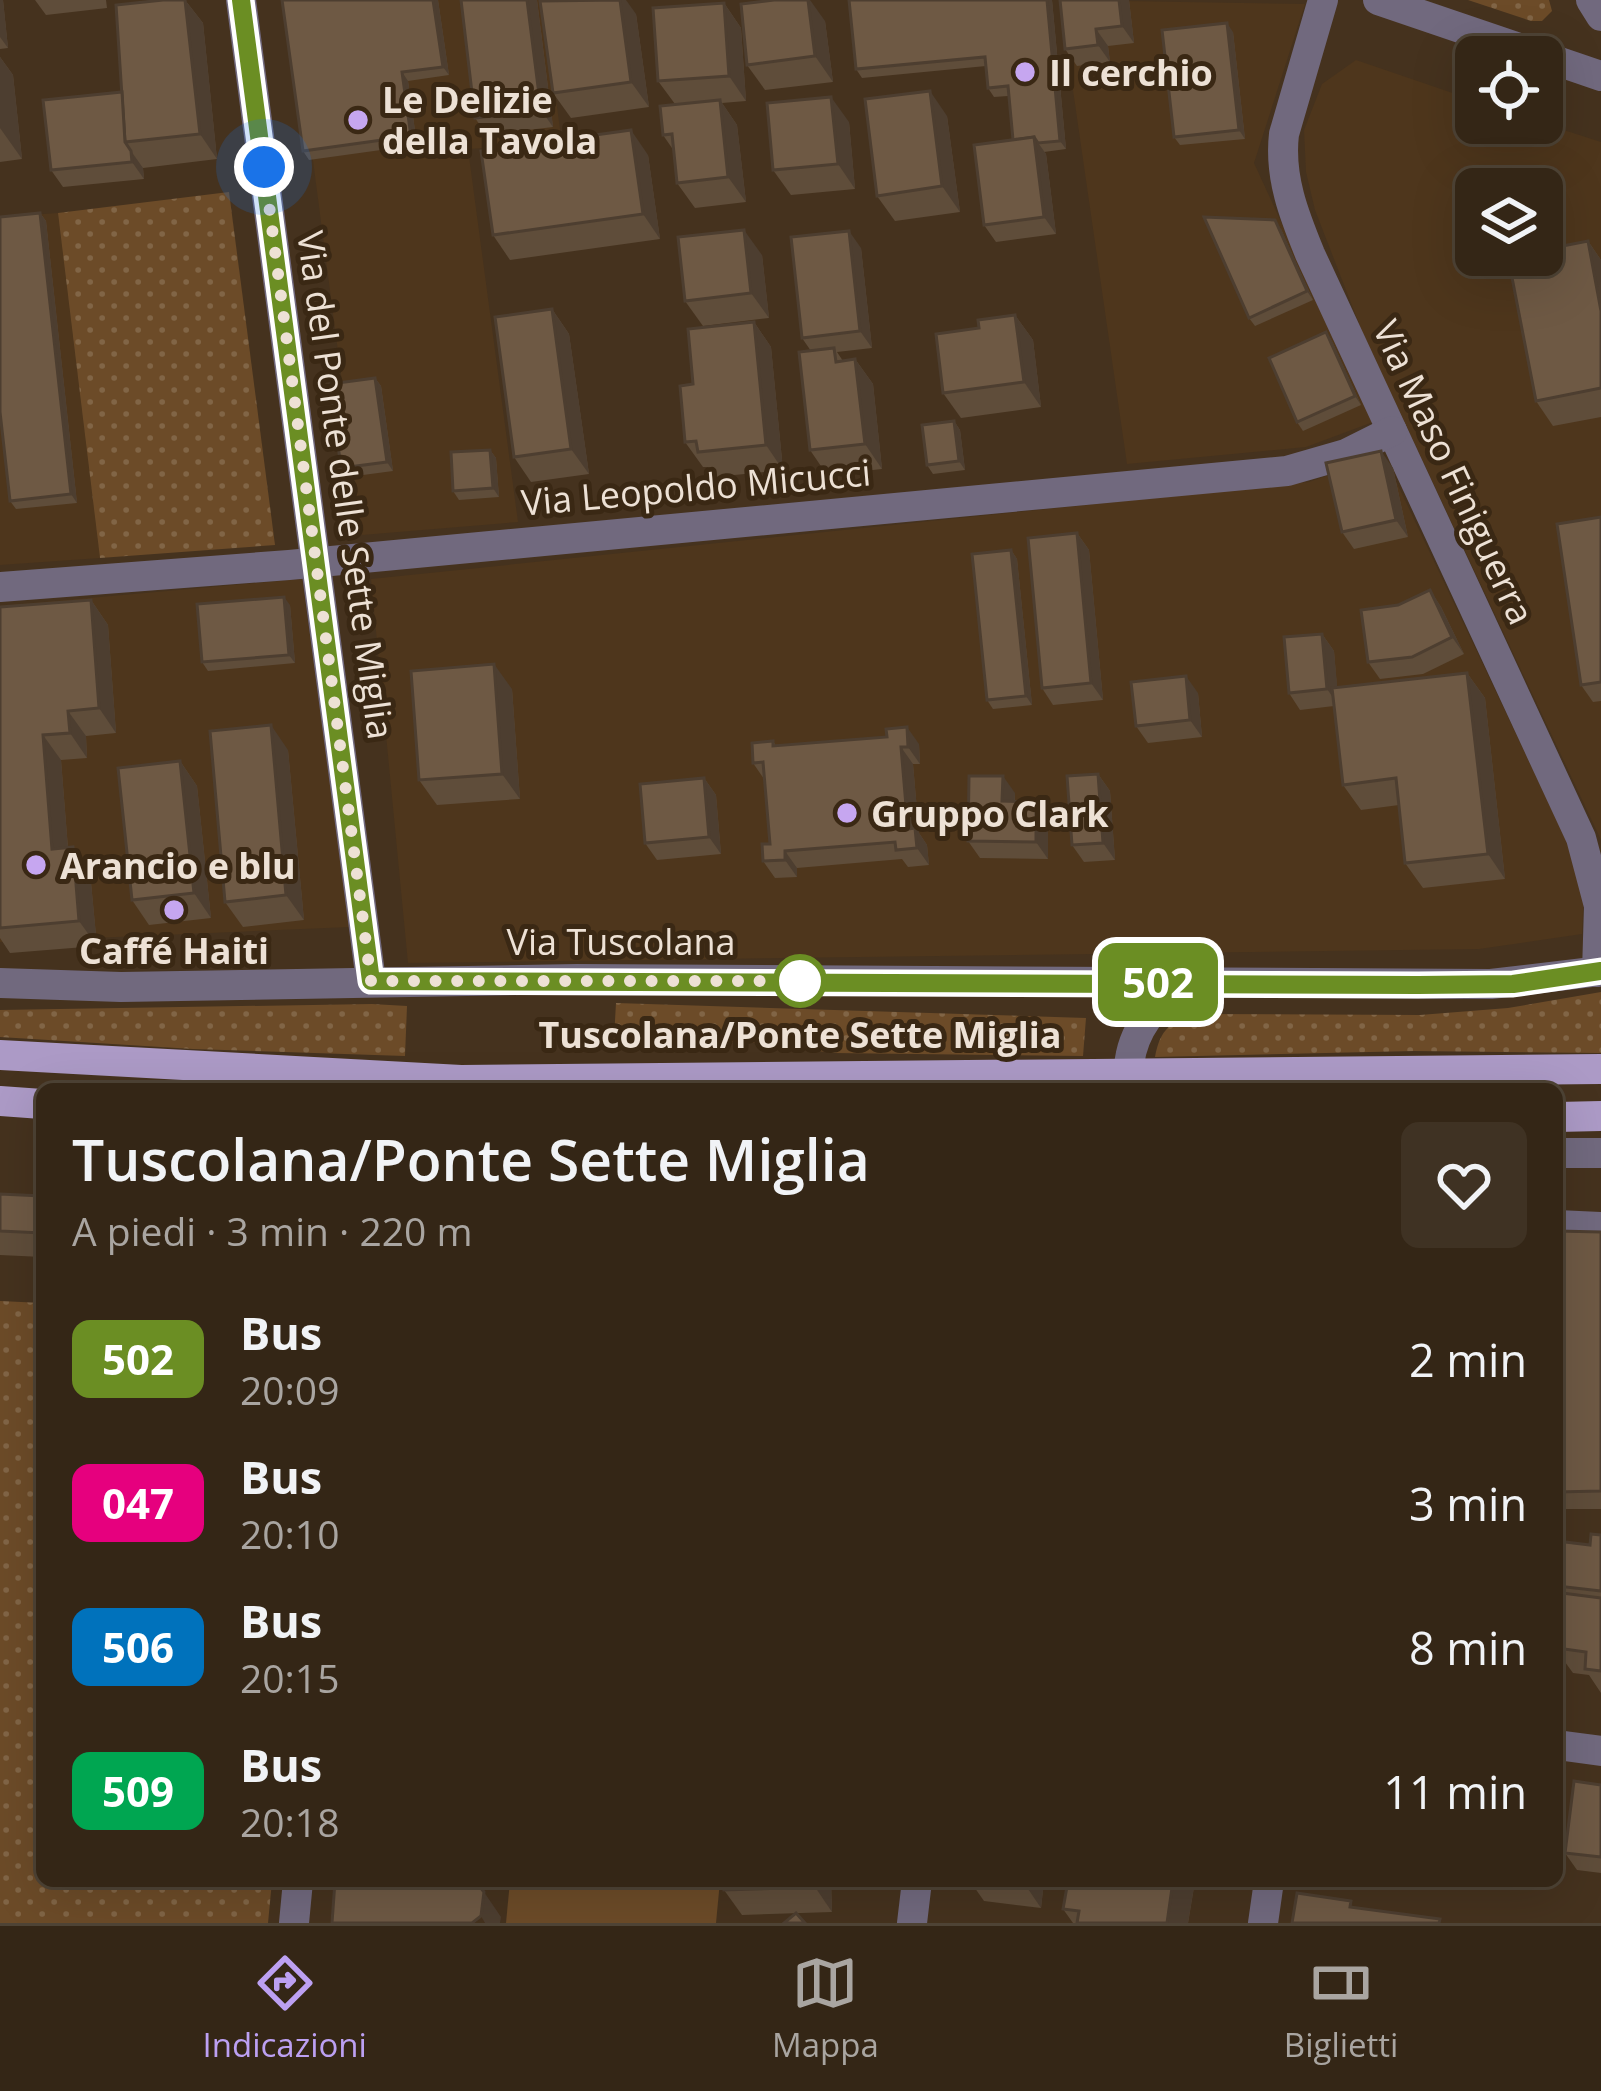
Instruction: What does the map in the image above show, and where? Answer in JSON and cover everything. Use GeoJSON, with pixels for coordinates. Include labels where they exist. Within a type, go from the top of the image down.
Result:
{"type":"FeatureCollection","features":[{"type":"Feature","properties":{"kind":"main road"},"geometry":{"type":"LineString","coordinates":[[0,1055],[461,1080],[1129,1081],[1601,1069]]}},
{"type":"Feature","properties":{"kind":"main road"},"geometry":{"type":"LineString","coordinates":[[0,1101],[36,1104]]}},
{"type":"Feature","properties":{"kind":"main road"},"geometry":{"type":"LineString","coordinates":[[1563,1117],[1601,1116]]}},
{"type":"Feature","properties":{"kind":"street","name":"Via del Ponte delle Sette Miglia"},"geometry":{"type":"LineString","coordinates":[[241,0],[371,981]]}},
{"type":"Feature","properties":{"kind":"street","name":"Via Maso Finiguerra"},"geometry":{"type":"LineString","coordinates":[[1323,0],[1287,118],[1283,171],[1310,254],[1584,847],[1600,906],[1599,971]]}},
{"type":"Feature","properties":{"kind":"street"},"geometry":{"type":"LineString","coordinates":[[1378,0],[1601,76]]}},
{"type":"Feature","properties":{"kind":"street"},"geometry":{"type":"LineString","coordinates":[[1591,0],[1601,16]]}},
{"type":"Feature","properties":{"kind":"street","name":"Via Leopoldo Micucci"},"geometry":{"type":"LineString","coordinates":[[0,586],[1288,471],[1327,461],[1392,431]]}},
{"type":"Feature","properties":{"kind":"street","name":"Via Tuscolana"},"geometry":{"type":"LineString","coordinates":[[0,983],[1491,984],[1599,971]]}},
{"type":"Feature","properties":{"kind":"street"},"geometry":{"type":"LineString","coordinates":[[1129,1081],[1143,1021],[1181,982]]}},
{"type":"Feature","properties":{"kind":"street"},"geometry":{"type":"LineString","coordinates":[[1563,1132],[1601,1127]]}},
{"type":"Feature","properties":{"kind":"street"},"geometry":{"type":"LineString","coordinates":[[1563,1153],[1601,1153]]}},
{"type":"Feature","properties":{"kind":"street"},"geometry":{"type":"LineString","coordinates":[[1563,1225],[1601,1227]]}},
{"type":"Feature","properties":{"kind":"street"},"geometry":{"type":"LineString","coordinates":[[1563,1746],[1601,1751]]}},
{"type":"Feature","properties":{"kind":"street"},"geometry":{"type":"LineString","coordinates":[[294,1923],[297,1887]]}},
{"type":"Feature","properties":{"kind":"street"},"geometry":{"type":"LineString","coordinates":[[912,1923],[916,1887]]}},
{"type":"Feature","properties":{"kind":"street"},"geometry":{"type":"LineString","coordinates":[[1263,1923],[1268,1887]]}},
{"type":"Feature","properties":{"kind":"shaded area"},"geometry":{"type":"Polygon","coordinates":[[[292,0],[542,0],[562,143],[468,149],[518,522],[362,535],[292,0]]]}},
{"type":"Feature","properties":{"kind":"shaded area"},"geometry":{"type":"Polygon","coordinates":[[[1060,0],[1305,4],[1254,163],[1373,422],[1306,447],[1127,464],[1060,0]]]}},
{"type":"Feature","properties":{"kind":"shaded area"},"geometry":{"type":"Polygon","coordinates":[[[1468,0],[1549,0],[1552,11],[1542,21],[1531,21],[1468,0]]]}},
{"type":"Feature","properties":{"kind":"shaded area"},"geometry":{"type":"Polygon","coordinates":[[[1356,60],[1455,94],[1455,144],[1563,144],[1563,130],[1601,142],[1601,840],[1363,334],[1315,210],[1306,172],[1304,130],[1322,84],[1356,60]]]}},
{"type":"Feature","properties":{"kind":"shaded area"},"geometry":{"type":"Polygon","coordinates":[[[229,192],[275,545],[100,558],[58,213],[229,192]]]}},
{"type":"Feature","properties":{"kind":"shaded area"},"geometry":{"type":"Polygon","coordinates":[[[58,213],[100,558],[0,565],[0,217],[58,213]]]}},
{"type":"Feature","properties":{"kind":"shaded area"},"geometry":{"type":"Polygon","coordinates":[[[1384,456],[1572,852],[1584,888],[1582,934],[1479,949],[408,963],[371,579],[1309,482],[1384,456]]]}},
{"type":"Feature","properties":{"kind":"shaded area"},"geometry":{"type":"Polygon","coordinates":[[[302,579],[350,927],[0,942],[0,606],[302,579]]]}},
{"type":"Feature","properties":{"kind":"shaded area"},"geometry":{"type":"Polygon","coordinates":[[[1601,992],[1601,1053],[1414,1051],[1155,1057],[1167,1029],[1194,1014],[1420,1015],[1508,1008],[1601,992]]]}},
{"type":"Feature","properties":{"kind":"shaded area"},"geometry":{"type":"Polygon","coordinates":[[[616,1003],[1086,1018],[1083,1056],[834,1053],[751,1042],[614,1039],[616,1003]]]}},
{"type":"Feature","properties":{"kind":"shaded area"},"geometry":{"type":"Polygon","coordinates":[[[407,1006],[405,1056],[0,1037],[0,1010],[407,1006]]]}},
{"type":"Feature","properties":{"kind":"shaded area"},"geometry":{"type":"Polygon","coordinates":[[[0,1301],[36,1303],[36,1887],[271,1887],[268,1923],[0,1923],[0,1301]]]}},
{"type":"Feature","properties":{"kind":"shaded area"},"geometry":{"type":"Polygon","coordinates":[[[509,1887],[719,1887],[716,1923],[506,1923],[509,1887]]]}},
{"type":"Feature","properties":{"kind":"building"},"geometry":{"type":"Polygon","coordinates":[[[185,0],[200,134],[125,142],[116,5],[185,0]]]}},
{"type":"Feature","properties":{"kind":"building"},"geometry":{"type":"Polygon","coordinates":[[[282,0],[433,0],[443,67],[402,72],[411,136],[303,151],[282,0]]]}},
{"type":"Feature","properties":{"kind":"building"},"geometry":{"type":"Polygon","coordinates":[[[461,0],[527,0],[541,110],[475,118],[461,0]]]}},
{"type":"Feature","properties":{"kind":"building"},"geometry":{"type":"Polygon","coordinates":[[[620,0],[631,82],[553,93],[540,1],[620,0]]]}},
{"type":"Feature","properties":{"kind":"building"},"geometry":{"type":"Polygon","coordinates":[[[808,0],[815,56],[747,65],[741,4],[808,0]]]}},
{"type":"Feature","properties":{"kind":"building","name":"Il cerchio"},"geometry":{"type":"Polygon","coordinates":[[[849,0],[1047,0],[1060,141],[1013,140],[1008,86],[988,88],[985,57],[856,69],[849,0]]]}},
{"type":"Feature","properties":{"kind":"building"},"geometry":{"type":"Polygon","coordinates":[[[1060,0],[1119,0],[1122,26],[1096,29],[1098,45],[1065,49],[1060,0]]]}},
{"type":"Feature","properties":{"kind":"building"},"geometry":{"type":"Polygon","coordinates":[[[724,3],[729,76],[658,81],[653,8],[724,3]]]}},
{"type":"Feature","properties":{"kind":"building"},"geometry":{"type":"Polygon","coordinates":[[[1227,23],[1239,130],[1174,137],[1162,30],[1227,23]]]}},
{"type":"Feature","properties":{"kind":"building"},"geometry":{"type":"Polygon","coordinates":[[[930,91],[942,186],[877,196],[865,99],[930,91]]]}},
{"type":"Feature","properties":{"kind":"building"},"geometry":{"type":"Polygon","coordinates":[[[122,92],[125,142],[132,162],[51,170],[43,100],[122,92]]]}},
{"type":"Feature","properties":{"kind":"building"},"geometry":{"type":"Polygon","coordinates":[[[831,97],[838,164],[773,170],[767,103],[831,97]]]}},
{"type":"Feature","properties":{"kind":"building"},"geometry":{"type":"Polygon","coordinates":[[[720,100],[728,177],[677,183],[672,134],[663,135],[660,106],[720,100]]]}},
{"type":"Feature","properties":{"kind":"building"},"geometry":{"type":"Polygon","coordinates":[[[631,130],[643,214],[493,235],[481,151],[631,130]]]}},
{"type":"Feature","properties":{"kind":"building"},"geometry":{"type":"Polygon","coordinates":[[[1034,137],[1044,217],[984,225],[974,145],[1034,137]]]}},
{"type":"Feature","properties":{"kind":"building"},"geometry":{"type":"Polygon","coordinates":[[[40,213],[71,494],[10,501],[0,412],[0,217],[40,213]]]}},
{"type":"Feature","properties":{"kind":"building"},"geometry":{"type":"Polygon","coordinates":[[[1204,217],[1275,220],[1307,291],[1249,318],[1204,217]]]}},
{"type":"Feature","properties":{"kind":"building"},"geometry":{"type":"Polygon","coordinates":[[[744,230],[751,293],[685,301],[678,237],[744,230]]]}},
{"type":"Feature","properties":{"kind":"building"},"geometry":{"type":"Polygon","coordinates":[[[849,231],[860,331],[802,338],[791,237],[849,231]]]}},
{"type":"Feature","properties":{"kind":"building"},"geometry":{"type":"Polygon","coordinates":[[[1588,241],[1601,311],[1601,388],[1536,401],[1512,276],[1563,276],[1563,246],[1588,241]]]}},
{"type":"Feature","properties":{"kind":"building"},"geometry":{"type":"Polygon","coordinates":[[[552,309],[571,449],[514,457],[495,317],[552,309]]]}},
{"type":"Feature","properties":{"kind":"building"},"geometry":{"type":"Polygon","coordinates":[[[1015,315],[1024,382],[943,393],[936,334],[979,328],[978,320],[1015,315]]]}},
{"type":"Feature","properties":{"kind":"building"},"geometry":{"type":"Polygon","coordinates":[[[754,322],[766,445],[698,452],[696,441],[685,442],[680,386],[693,384],[688,329],[754,322]]]}},
{"type":"Feature","properties":{"kind":"building"},"geometry":{"type":"Polygon","coordinates":[[[1326,332],[1355,396],[1297,422],[1269,358],[1326,332]]]}},
{"type":"Feature","properties":{"kind":"building"},"geometry":{"type":"Polygon","coordinates":[[[834,348],[836,362],[855,359],[865,444],[810,450],[799,352],[834,348]]]}},
{"type":"Feature","properties":{"kind":"building"},"geometry":{"type":"Polygon","coordinates":[[[375,378],[387,462],[341,468],[330,384],[375,378]]]}},
{"type":"Feature","properties":{"kind":"building"},"geometry":{"type":"Polygon","coordinates":[[[954,421],[959,461],[927,465],[922,425],[954,421]]]}},
{"type":"Feature","properties":{"kind":"building"},"geometry":{"type":"Polygon","coordinates":[[[490,450],[493,488],[453,491],[451,452],[490,450]]]}},
{"type":"Feature","properties":{"kind":"building"},"geometry":{"type":"Polygon","coordinates":[[[1381,451],[1396,520],[1342,532],[1326,463],[1381,451]]]}},
{"type":"Feature","properties":{"kind":"building"},"geometry":{"type":"Polygon","coordinates":[[[1601,517],[1601,682],[1581,685],[1557,524],[1601,517]]]}},
{"type":"Feature","properties":{"kind":"building"},"geometry":{"type":"Polygon","coordinates":[[[1077,533],[1091,683],[1042,688],[1028,538],[1077,533]]]}},
{"type":"Feature","properties":{"kind":"building"},"geometry":{"type":"Polygon","coordinates":[[[1011,550],[1026,696],[987,700],[972,554],[1011,550]]]}},
{"type":"Feature","properties":{"kind":"building"},"geometry":{"type":"Polygon","coordinates":[[[1430,590],[1452,637],[1412,657],[1368,662],[1361,610],[1398,605],[1430,590]]]}},
{"type":"Feature","properties":{"kind":"building"},"geometry":{"type":"Polygon","coordinates":[[[284,597],[289,655],[202,662],[197,604],[284,597]]]}},
{"type":"Feature","properties":{"kind":"building"},"geometry":{"type":"Polygon","coordinates":[[[91,600],[99,708],[68,711],[70,733],[43,735],[52,849],[73,847],[79,921],[0,928],[0,607],[91,600]]]}},
{"type":"Feature","properties":{"kind":"building"},"geometry":{"type":"Polygon","coordinates":[[[1322,634],[1327,689],[1289,693],[1284,637],[1322,634]]]}},
{"type":"Feature","properties":{"kind":"building"},"geometry":{"type":"Polygon","coordinates":[[[494,664],[502,774],[419,780],[411,671],[494,664]]]}},
{"type":"Feature","properties":{"kind":"building"},"geometry":{"type":"Polygon","coordinates":[[[1467,673],[1488,854],[1405,863],[1396,778],[1343,785],[1332,688],[1467,673]]]}},
{"type":"Feature","properties":{"kind":"building"},"geometry":{"type":"Polygon","coordinates":[[[1186,676],[1190,720],[1136,726],[1131,682],[1186,676]]]}},
{"type":"Feature","properties":{"kind":"building"},"geometry":{"type":"Polygon","coordinates":[[[271,725],[286,895],[225,902],[210,731],[271,725]]]}},
{"type":"Feature","properties":{"kind":"building","name":"Gruppo Clark"},"geometry":{"type":"Polygon","coordinates":[[[907,727],[908,747],[901,747],[908,829],[915,828],[917,848],[896,850],[895,842],[785,851],[785,860],[763,861],[762,844],[770,844],[763,762],[753,763],[752,743],[773,741],[773,746],[887,737],[886,729],[907,727]]]}},
{"type":"Feature","properties":{"kind":"building"},"geometry":{"type":"Polygon","coordinates":[[[180,761],[194,893],[132,900],[118,768],[180,761]]]}},
{"type":"Feature","properties":{"kind":"building"},"geometry":{"type":"Polygon","coordinates":[[[1098,774],[1103,843],[1072,845],[1067,776],[1098,774]]]}},
{"type":"Feature","properties":{"kind":"building"},"geometry":{"type":"Polygon","coordinates":[[[969,776],[1003,776],[1002,801],[1036,802],[1036,842],[968,841],[969,776]]]}},
{"type":"Feature","properties":{"kind":"building"},"geometry":{"type":"Polygon","coordinates":[[[704,778],[709,837],[645,843],[640,784],[704,778]]]}},
{"type":"Feature","properties":{"kind":"building"},"geometry":{"type":"Polygon","coordinates":[[[0,1194],[36,1196],[36,1233],[0,1231],[0,1194]]]}},
{"type":"Feature","properties":{"kind":"building"},"geometry":{"type":"Polygon","coordinates":[[[1563,1231],[1601,1232],[1601,1491],[1563,1492],[1563,1231]]]}},
{"type":"Feature","properties":{"kind":"building"},"geometry":{"type":"Polygon","coordinates":[[[1591,1534],[1601,1535],[1601,1591],[1563,1587],[1563,1542],[1590,1545],[1591,1534]]]}},
{"type":"Feature","properties":{"kind":"building"},"geometry":{"type":"Polygon","coordinates":[[[1563,1593],[1601,1598],[1601,1671],[1585,1669],[1586,1652],[1563,1649],[1563,1593]]]}},
{"type":"Feature","properties":{"kind":"building"},"geometry":{"type":"Polygon","coordinates":[[[1574,1781],[1601,1785],[1601,1857],[1565,1853],[1574,1781]]]}},
{"type":"Feature","properties":{"kind":"building"},"geometry":{"type":"Polygon","coordinates":[[[335,1887],[480,1887],[484,1892],[481,1916],[472,1923],[332,1923],[335,1887]]]}},
{"type":"Feature","properties":{"kind":"building"},"geometry":{"type":"Polygon","coordinates":[[[724,1887],[815,1887],[724,1890],[724,1887]]]}},
{"type":"Feature","properties":{"kind":"building"},"geometry":{"type":"Polygon","coordinates":[[[1067,1887],[1172,1887],[1167,1923],[1077,1923],[1079,1911],[1063,1909],[1067,1887]]]}},
{"type":"Feature","properties":{"kind":"building"},"geometry":{"type":"Polygon","coordinates":[[[1297,1893],[1351,1901],[1350,1907],[1440,1919],[1439,1923],[1292,1923],[1297,1893]]]}},
{"type":"Feature","properties":{"kind":"building"},"geometry":{"type":"Polygon","coordinates":[[[796,1913],[805,1923],[784,1923],[796,1913]]]}},
{"type":"Feature","properties":{"kind":"bus line","name":"502"},"geometry":{"type":"LineString","coordinates":[[241,0],[371,981],[1418,985],[1513,984],[1601,971]]}},
{"type":"Feature","properties":{"kind":"place","name":"Il cerchio"},"geometry":{"type":"Point","coordinates":[1025,72]}},
{"type":"Feature","properties":{"kind":"place","name":"Le Delizie della Tavola"},"geometry":{"type":"Point","coordinates":[358,120]}},
{"type":"Feature","properties":{"kind":"place","name":"Gruppo Clark"},"geometry":{"type":"Point","coordinates":[847,813]}},
{"type":"Feature","properties":{"kind":"place","name":"Arancio e blu"},"geometry":{"type":"Point","coordinates":[36,865]}},
{"type":"Feature","properties":{"kind":"place","name":"Caffé Haiti"},"geometry":{"type":"Point","coordinates":[174,910]}},
{"type":"Feature","properties":{"kind":"place","name":"Tuscolana/Ponte Sette Miglia"},"geometry":{"type":"Point","coordinates":[800,981]}},
{"type":"Feature","properties":{"kind":"route"},"geometry":{"type":"LineString","coordinates":[[264,167],[371,981],[800,981]]}}]}
